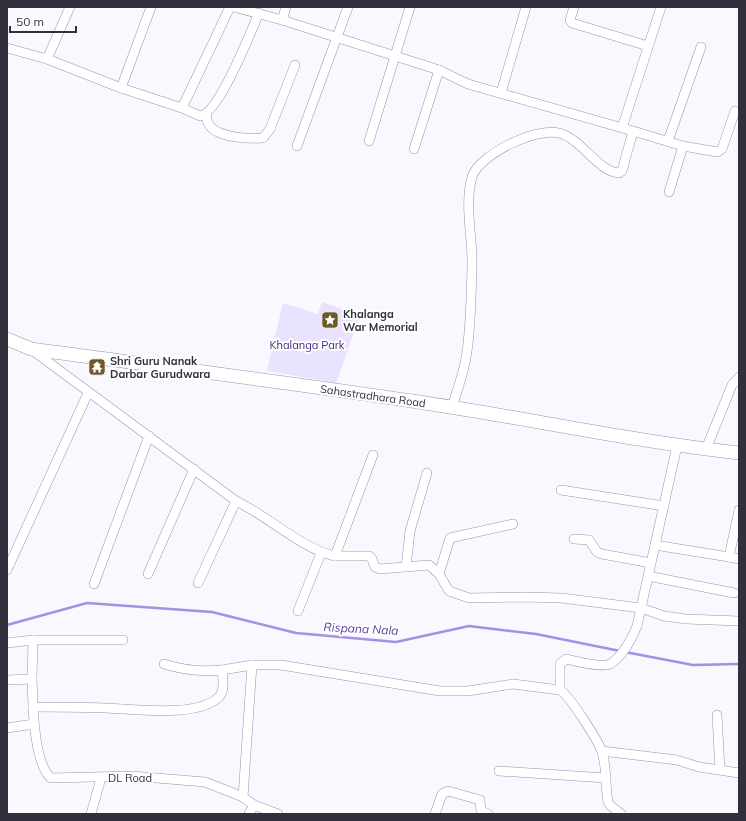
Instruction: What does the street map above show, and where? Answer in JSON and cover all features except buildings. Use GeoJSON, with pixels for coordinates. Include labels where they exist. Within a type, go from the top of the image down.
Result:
{"type":"FeatureCollection","features":[{"type":"Feature","properties":{"kind":"main road","name":"Sahastradhara Road"},"geometry":{"type":"LineString","coordinates":[[7,339],[31,349],[452,407],[677,446],[739,453]]}},
{"type":"Feature","properties":{"kind":"street"},"geometry":{"type":"LineString","coordinates":[[47,59],[70,7]]}},
{"type":"Feature","properties":{"kind":"street"},"geometry":{"type":"LineString","coordinates":[[121,88],[151,7]]}},
{"type":"Feature","properties":{"kind":"street"},"geometry":{"type":"LineString","coordinates":[[182,108],[230,7]]}},
{"type":"Feature","properties":{"kind":"street"},"geometry":{"type":"LineString","coordinates":[[234,7],[282,20],[439,70],[468,84],[684,146],[717,152],[722,149],[735,110]]}},
{"type":"Feature","properties":{"kind":"street"},"geometry":{"type":"LineString","coordinates":[[282,20],[286,7]]}},
{"type":"Feature","properties":{"kind":"street"},"geometry":{"type":"LineString","coordinates":[[297,146],[348,7]]}},
{"type":"Feature","properties":{"kind":"street"},"geometry":{"type":"LineString","coordinates":[[369,141],[410,7]]}},
{"type":"Feature","properties":{"kind":"street"},"geometry":{"type":"LineString","coordinates":[[501,94],[526,7]]}},
{"type":"Feature","properties":{"kind":"street"},"geometry":{"type":"LineString","coordinates":[[574,7],[570,20],[572,23],[648,46]]}},
{"type":"Feature","properties":{"kind":"street"},"geometry":{"type":"LineString","coordinates":[[622,128],[661,7]]}},
{"type":"Feature","properties":{"kind":"street"},"geometry":{"type":"LineString","coordinates":[[7,48],[47,59],[121,88],[182,108],[200,116],[206,114],[233,73],[259,13]]}},
{"type":"Feature","properties":{"kind":"street"},"geometry":{"type":"LineString","coordinates":[[668,141],[701,47]]}},
{"type":"Feature","properties":{"kind":"street"},"geometry":{"type":"LineString","coordinates":[[206,114],[210,127],[216,131],[231,136],[263,138],[270,129],[295,65]]}},
{"type":"Feature","properties":{"kind":"street"},"geometry":{"type":"LineString","coordinates":[[414,149],[439,70]]}},
{"type":"Feature","properties":{"kind":"street"},"geometry":{"type":"LineString","coordinates":[[452,407],[466,359],[472,267],[469,198],[472,176],[485,160],[509,144],[528,137],[559,133],[578,143],[605,168],[619,173],[622,171],[633,131]]}},
{"type":"Feature","properties":{"kind":"street"},"geometry":{"type":"LineString","coordinates":[[669,192],[684,146]]}},
{"type":"Feature","properties":{"kind":"street"},"geometry":{"type":"LineString","coordinates":[[31,349],[236,501],[255,510],[321,553],[335,556],[369,556],[375,567],[380,569],[425,564],[434,568],[449,591],[469,598],[561,598],[641,608],[664,616],[686,619],[739,621]]}},
{"type":"Feature","properties":{"kind":"street"},"geometry":{"type":"LineString","coordinates":[[706,449],[732,385],[739,377]]}},
{"type":"Feature","properties":{"kind":"street"},"geometry":{"type":"LineString","coordinates":[[7,570],[88,392]]}},
{"type":"Feature","properties":{"kind":"street"},"geometry":{"type":"LineString","coordinates":[[94,584],[149,436]]}},
{"type":"Feature","properties":{"kind":"street"},"geometry":{"type":"LineString","coordinates":[[560,690],[560,664],[562,661],[566,659],[600,665],[610,664],[629,644],[637,626],[677,446]]}},
{"type":"Feature","properties":{"kind":"street"},"geometry":{"type":"LineString","coordinates":[[335,556],[373,455]]}},
{"type":"Feature","properties":{"kind":"street"},"geometry":{"type":"LineString","coordinates":[[148,574],[194,469]]}},
{"type":"Feature","properties":{"kind":"street"},"geometry":{"type":"LineString","coordinates":[[406,567],[410,531],[427,473]]}},
{"type":"Feature","properties":{"kind":"street"},"geometry":{"type":"LineString","coordinates":[[561,490],[664,506]]}},
{"type":"Feature","properties":{"kind":"street"},"geometry":{"type":"LineString","coordinates":[[198,583],[236,501]]}},
{"type":"Feature","properties":{"kind":"street"},"geometry":{"type":"LineString","coordinates":[[729,557],[739,510]]}},
{"type":"Feature","properties":{"kind":"street"},"geometry":{"type":"LineString","coordinates":[[439,574],[450,538],[513,524]]}},
{"type":"Feature","properties":{"kind":"street"},"geometry":{"type":"LineString","coordinates":[[574,538],[589,540],[597,552],[602,554],[651,562]]}},
{"type":"Feature","properties":{"kind":"street"},"geometry":{"type":"LineString","coordinates":[[655,545],[739,559]]}},
{"type":"Feature","properties":{"kind":"street"},"geometry":{"type":"LineString","coordinates":[[298,611],[321,553]]}},
{"type":"Feature","properties":{"kind":"street"},"geometry":{"type":"LineString","coordinates":[[648,576],[734,593]]}},
{"type":"Feature","properties":{"kind":"street"},"geometry":{"type":"LineString","coordinates":[[7,643],[33,640],[123,640]]}},
{"type":"Feature","properties":{"kind":"street","name":"DL Road"},"geometry":{"type":"LineString","coordinates":[[33,640],[32,679],[34,724],[43,766],[46,775],[50,778],[101,778],[132,776],[205,782],[243,797],[254,805],[278,814]]}},
{"type":"Feature","properties":{"kind":"street"},"geometry":{"type":"LineString","coordinates":[[164,664],[178,668],[210,671],[252,665],[281,665],[447,692],[468,692],[513,684],[560,690],[565,693],[571,701],[602,751],[608,802],[621,814]]}},
{"type":"Feature","properties":{"kind":"street"},"geometry":{"type":"LineString","coordinates":[[243,797],[252,665]]}},
{"type":"Feature","properties":{"kind":"street"},"geometry":{"type":"LineString","coordinates":[[33,707],[162,710],[192,708],[205,705],[220,696],[223,691],[222,670]]}},
{"type":"Feature","properties":{"kind":"street"},"geometry":{"type":"LineString","coordinates":[[7,680],[32,679]]}},
{"type":"Feature","properties":{"kind":"street"},"geometry":{"type":"LineString","coordinates":[[718,715],[720,770]]}},
{"type":"Feature","properties":{"kind":"street"},"geometry":{"type":"LineString","coordinates":[[7,728],[34,724]]}},
{"type":"Feature","properties":{"kind":"street"},"geometry":{"type":"LineString","coordinates":[[602,751],[677,760],[699,767],[739,773]]}},
{"type":"Feature","properties":{"kind":"street"},"geometry":{"type":"LineString","coordinates":[[499,772],[606,778]]}},
{"type":"Feature","properties":{"kind":"street"},"geometry":{"type":"LineString","coordinates":[[92,814],[101,778]]}},
{"type":"Feature","properties":{"kind":"street"},"geometry":{"type":"LineString","coordinates":[[435,814],[442,794],[448,790],[480,800],[481,811],[488,814]]}},
{"type":"Feature","properties":{"kind":"street"},"geometry":{"type":"LineString","coordinates":[[249,814],[254,805]]}},
{"type":"Feature","properties":{"kind":"green space","name":"Khalanga Park"},"geometry":{"type":"Polygon","coordinates":[[[322,302],[360,315],[336,383],[267,371],[283,303],[318,314],[322,302]]]}},
{"type":"Feature","properties":{"kind":"waterway","name":"Rispana Nala"},"geometry":{"type":"LineString","coordinates":[[7,625],[87,603],[212,612],[296,633],[396,642],[469,626],[536,634],[620,651]]}},
{"type":"Feature","properties":{"kind":"waterway","name":"Rispana Nala"},"geometry":{"type":"LineString","coordinates":[[625,652],[693,665],[739,664]]}},
{"type":"Feature","properties":{"kind":"place","name":"Khalanga War Memorial"},"geometry":{"type":"Point","coordinates":[330,320]}},
{"type":"Feature","properties":{"kind":"place","name":"Shri Guru Nanak Darbar Gurudwara"},"geometry":{"type":"Point","coordinates":[97,367]}}]}
